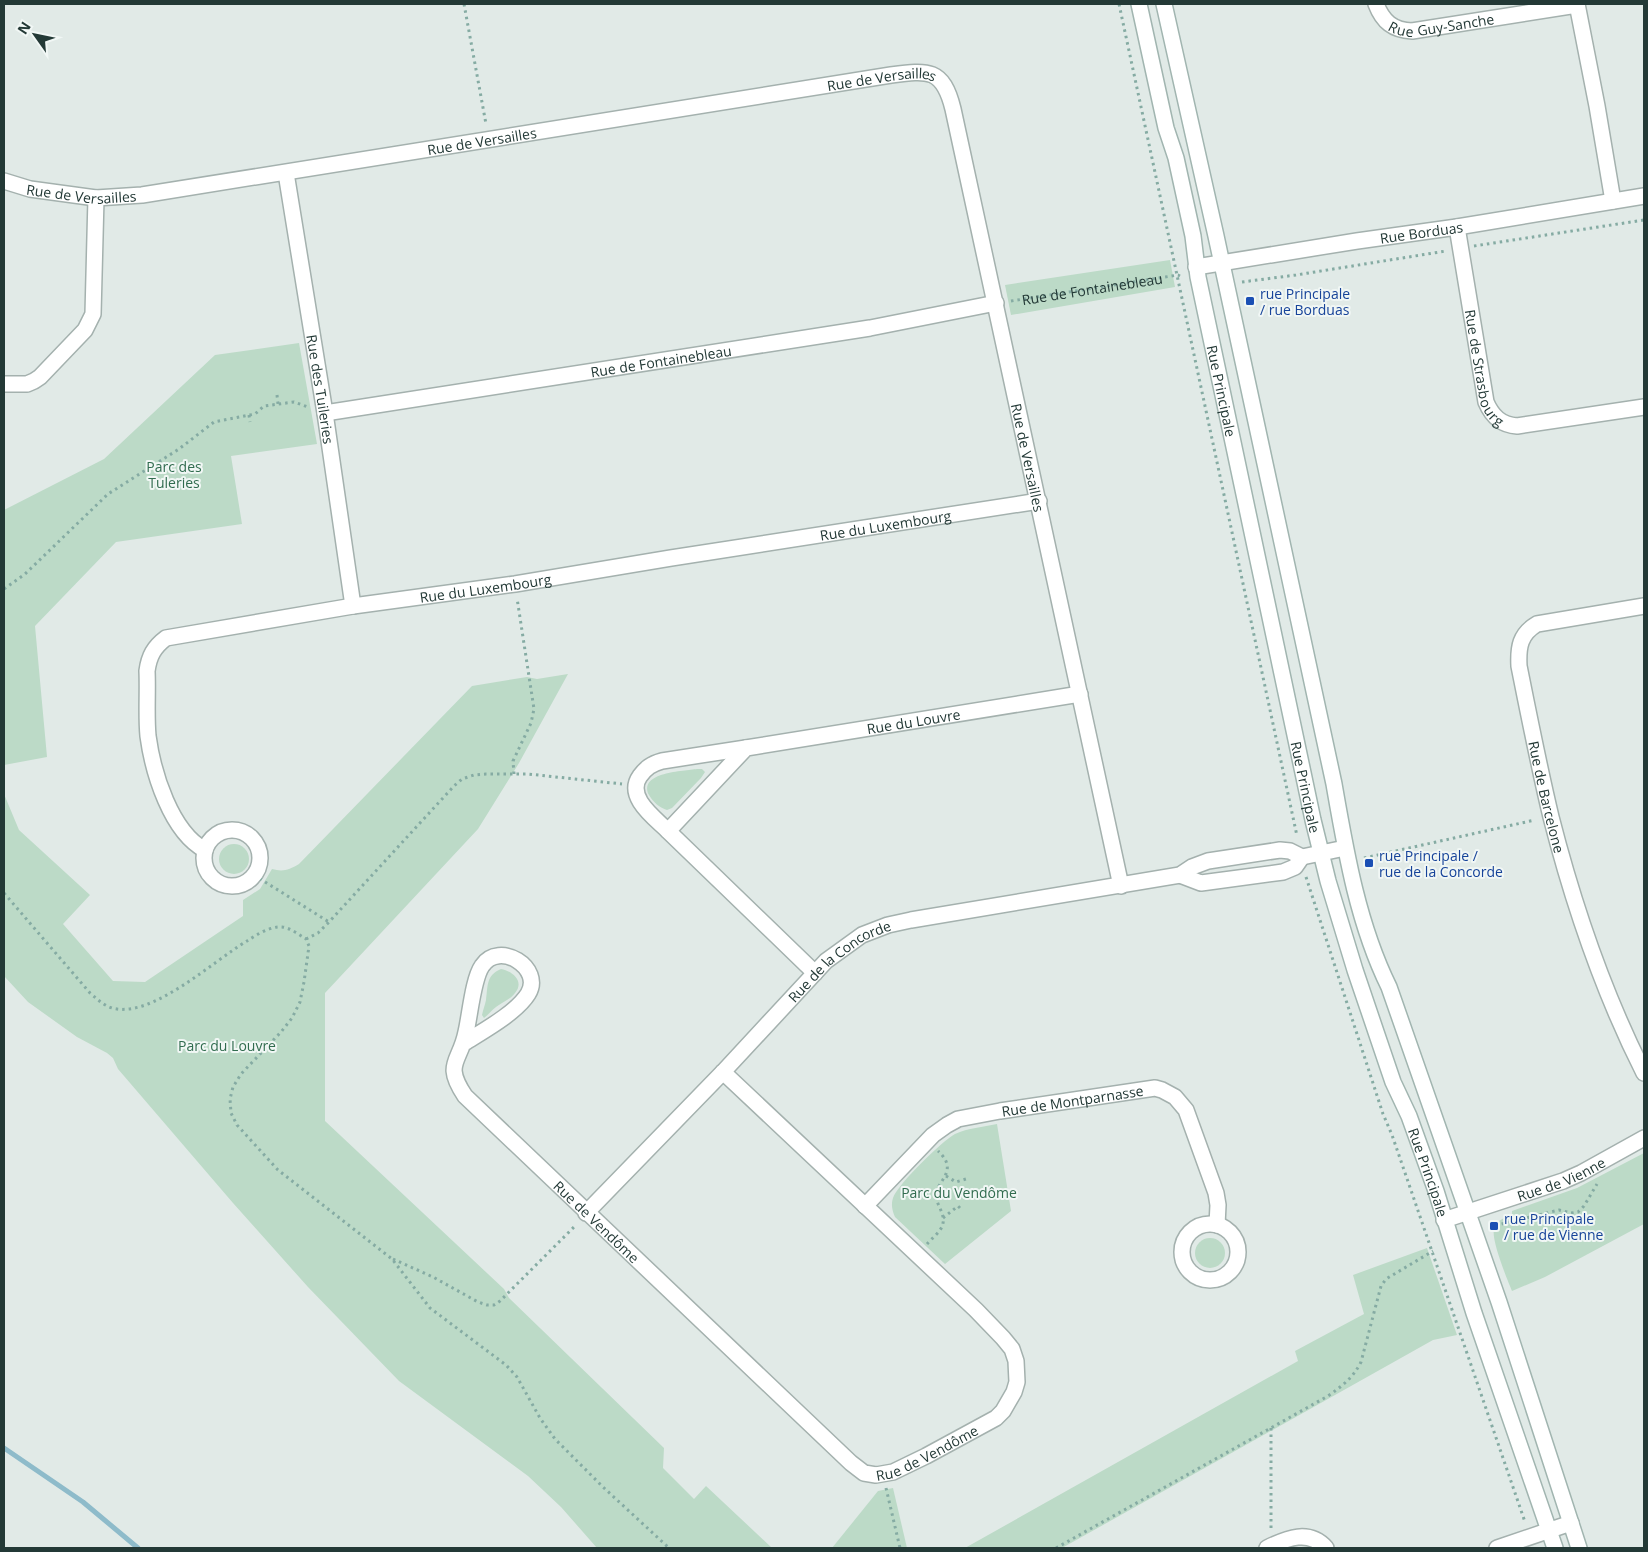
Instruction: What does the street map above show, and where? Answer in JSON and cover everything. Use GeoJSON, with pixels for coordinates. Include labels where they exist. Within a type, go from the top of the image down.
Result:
{"type":"FeatureCollection","features":[{"type":"Feature","properties":{"kind":"street","name":"Rue Principale"},"geometry":{"type":"LineString","coordinates":[[1139,4],[1166,128],[1176,158],[1191,228],[1196,267],[1320,853],[1355,970],[1383,1053],[1393,1082],[1409,1116],[1555,1548]]}},
{"type":"Feature","properties":{"kind":"street","name":"Rue Principale"},"geometry":{"type":"LineString","coordinates":[[1164,4],[1334,784],[1345,848],[1377,962],[1389,987],[1499,1302],[1579,1548]]}},
{"type":"Feature","properties":{"kind":"street","name":"Rue Guy-Sanche"},"geometry":{"type":"LineString","coordinates":[[1376,4],[1380,14],[1388,24],[1400,30],[1412,31],[1577,4],[1596,98],[1613,201]]}},
{"type":"Feature","properties":{"kind":"street","name":"Rue de Versailles"},"geometry":{"type":"LineString","coordinates":[[4,181],[30,189],[96,198],[142,195],[882,76],[924,72],[933,75],[944,83],[951,99],[1002,302],[1039,501],[1121,886]]}},
{"type":"Feature","properties":{"kind":"street","name":"Rue des Tuileries"},"geometry":{"type":"LineString","coordinates":[[286,173],[318,410],[353,606]]}},
{"type":"Feature","properties":{"kind":"street","name":"Rue Borduas"},"geometry":{"type":"LineString","coordinates":[[1196,267],[1458,227],[1644,196]]}},
{"type":"Feature","properties":{"kind":"street"},"geometry":{"type":"LineString","coordinates":[[4,384],[27,384],[40,377],[90,323],[92,314],[96,198]]}},
{"type":"Feature","properties":{"kind":"street","name":"Rue de Strasbourg"},"geometry":{"type":"LineString","coordinates":[[1458,227],[1486,402],[1493,415],[1506,424],[1517,426],[1644,407]]}},
{"type":"Feature","properties":{"kind":"street","name":"Rue de Fontainebleau"},"geometry":{"type":"LineString","coordinates":[[318,410],[870,328],[1002,302]]}},
{"type":"Feature","properties":{"kind":"street","name":"Rue du Luxembourg"},"geometry":{"type":"LineString","coordinates":[[205,850],[195,845],[187,837],[178,823],[158,778],[148,736],[147,671],[151,653],[166,638],[353,606],[515,584],[1039,501]]}},
{"type":"Feature","properties":{"kind":"street","name":"Rue de Barcelone"},"geometry":{"type":"LineString","coordinates":[[1644,606],[1537,624],[1525,633],[1519,646],[1518,654],[1542,780],[1566,873],[1623,1032],[1644,1073]]}},
{"type":"Feature","properties":{"kind":"street","name":"Rue du Louvre"},"geometry":{"type":"LineString","coordinates":[[815,973],[644,807],[635,789],[637,780],[646,768],[662,761],[1080,694]]}},
{"type":"Feature","properties":{"kind":"street"},"geometry":{"type":"LineString","coordinates":[[668,831],[746,748]]}},
{"type":"Feature","properties":{"kind":"street"},"geometry":{"type":"LineString","coordinates":[[234,830],[244,832],[257,845],[260,854],[259,864],[250,880],[233,886],[224,885],[216,882],[209,876],[205,868],[205,850],[209,841],[216,834],[234,830]]}},
{"type":"Feature","properties":{"kind":"street","name":"Rue de la Concorde"},"geometry":{"type":"LineString","coordinates":[[582,1218],[723,1072],[815,973],[836,953],[862,935],[888,925],[1180,875],[1200,863],[1280,850],[1290,851],[1302,857],[1345,848]]}},
{"type":"Feature","properties":{"kind":"street","name":"Rue de la Concorde"},"geometry":{"type":"LineString","coordinates":[[1180,875],[1201,883],[1283,872],[1296,867],[1302,857]]}},
{"type":"Feature","properties":{"kind":"street","name":"Rue de Vendôme"},"geometry":{"type":"LineString","coordinates":[[464,1043],[515,1008],[527,996],[531,978],[526,967],[519,961],[509,956],[499,956],[489,959],[481,966],[475,986],[464,1043],[457,1056],[454,1073],[456,1083],[465,1096],[582,1218],[850,1463],[864,1473],[876,1475],[893,1472],[996,1418],[1003,1411],[1014,1392],[1018,1372],[1012,1349],[1003,1338],[723,1072]]}},
{"type":"Feature","properties":{"kind":"street","name":"Rue de Montparnasse"},"geometry":{"type":"LineString","coordinates":[[865,1206],[932,1135],[946,1124],[958,1119],[1155,1088],[1175,1097],[1189,1116],[1216,1193],[1218,1205],[1217,1224]]}},
{"type":"Feature","properties":{"kind":"street","name":"Rue de Vienne"},"geometry":{"type":"LineString","coordinates":[[1444,1220],[1563,1181],[1644,1138]]}},
{"type":"Feature","properties":{"kind":"street"},"geometry":{"type":"LineString","coordinates":[[1497,1548],[1570,1523]]}},
{"type":"Feature","properties":{"kind":"street"},"geometry":{"type":"LineString","coordinates":[[1267,1548],[1282,1540],[1304,1536],[1319,1542],[1326,1548]]}},
{"type":"Feature","properties":{"kind":"path"},"geometry":{"type":"LineString","coordinates":[[464,4],[486,128]]}},
{"type":"Feature","properties":{"kind":"path","name":"Rue Principale"},"geometry":{"type":"LineString","coordinates":[[1119,4],[1295,824]]}},
{"type":"Feature","properties":{"kind":"path","name":"Rue Borduas"},"geometry":{"type":"LineString","coordinates":[[1479,246],[1644,220]]}},
{"type":"Feature","properties":{"kind":"path","name":"Rue Borduas"},"geometry":{"type":"LineString","coordinates":[[1252,280],[1443,252]]}},
{"type":"Feature","properties":{"kind":"path","name":"Rue de Fontainebleau"},"geometry":{"type":"LineString","coordinates":[[1002,302],[1178,275]]}},
{"type":"Feature","properties":{"kind":"path"},"geometry":{"type":"LineString","coordinates":[[276,395],[278,404]]}},
{"type":"Feature","properties":{"kind":"path"},"geometry":{"type":"LineString","coordinates":[[4,589],[26,574],[115,488],[179,449],[214,422],[255,414],[264,406],[294,402],[318,410]]}},
{"type":"Feature","properties":{"kind":"path"},"geometry":{"type":"LineString","coordinates":[[249,415],[250,422]]}},
{"type":"Feature","properties":{"kind":"path"},"geometry":{"type":"LineString","coordinates":[[514,774],[513,761],[531,723],[534,709],[517,595]]}},
{"type":"Feature","properties":{"kind":"path"},"geometry":{"type":"LineString","coordinates":[[306,939],[318,933],[329,922],[462,779],[474,775],[514,774],[624,784]]}},
{"type":"Feature","properties":{"kind":"path"},"geometry":{"type":"LineString","coordinates":[[1365,858],[1540,819]]}},
{"type":"Feature","properties":{"kind":"path"},"geometry":{"type":"LineString","coordinates":[[254,875],[329,922]]}},
{"type":"Feature","properties":{"kind":"path","name":"Rue Principale"},"geometry":{"type":"LineString","coordinates":[[1310,892],[1383,1114],[1392,1135],[1523,1516]]}},
{"type":"Feature","properties":{"kind":"path"},"geometry":{"type":"LineString","coordinates":[[4,893],[90,993],[102,1004],[113,1008],[126,1009],[141,1006],[169,995],[232,950],[269,930],[282,927],[306,939],[309,946],[300,1002],[282,1032],[232,1087],[230,1098],[231,1112],[243,1132],[278,1170],[392,1259],[430,1308],[506,1365],[517,1377],[540,1418],[555,1439],[603,1487],[669,1548]]}},
{"type":"Feature","properties":{"kind":"path"},"geometry":{"type":"LineString","coordinates":[[926,1245],[942,1227],[944,1220],[936,1192],[945,1176],[945,1159],[936,1149]]}},
{"type":"Feature","properties":{"kind":"path"},"geometry":{"type":"LineString","coordinates":[[945,1176],[956,1182],[966,1179]]}},
{"type":"Feature","properties":{"kind":"path"},"geometry":{"type":"LineString","coordinates":[[1491,1227],[1559,1210],[1571,1213],[1578,1212],[1584,1206],[1596,1184],[1604,1180]]}},
{"type":"Feature","properties":{"kind":"path"},"geometry":{"type":"LineString","coordinates":[[943,1218],[958,1206],[961,1209]]}},
{"type":"Feature","properties":{"kind":"path"},"geometry":{"type":"LineString","coordinates":[[392,1259],[433,1277],[478,1302],[494,1305],[582,1218]]}},
{"type":"Feature","properties":{"kind":"path"},"geometry":{"type":"LineString","coordinates":[[1056,1548],[1328,1396],[1347,1382],[1356,1372],[1366,1346],[1381,1286],[1386,1279],[1432,1252]]}},
{"type":"Feature","properties":{"kind":"path"},"geometry":{"type":"LineString","coordinates":[[1270,1427],[1271,1532]]}},
{"type":"Feature","properties":{"kind":"path"},"geometry":{"type":"LineString","coordinates":[[886,1490],[900,1548]]}},
{"type":"Feature","properties":{"kind":"green space"},"geometry":{"type":"Polygon","coordinates":[[[1170,260],[1175,287],[1011,315],[1005,285],[1170,260]]]}},
{"type":"Feature","properties":{"kind":"green space","name":"Parc des Tuleries"},"geometry":{"type":"Polygon","coordinates":[[[299,343],[317,444],[231,456],[242,524],[116,542],[35,626],[47,757],[4,765],[4,510],[104,459],[215,355],[299,343]]]}},
{"type":"Feature","properties":{"kind":"green space","name":"Parc du Louvre"},"geometry":{"type":"Polygon","coordinates":[[[568,674],[519,763],[478,829],[325,993],[325,1121],[504,1289],[509,1298],[664,1448],[663,1468],[694,1499],[706,1486],[772,1548],[597,1548],[561,1507],[528,1476],[399,1381],[308,1287],[233,1203],[118,1069],[113,1058],[77,1037],[28,1002],[4,976],[4,794],[19,830],[90,895],[63,924],[113,981],[145,982],[243,916],[243,900],[260,889],[272,869],[286,870],[299,864],[472,686],[527,677],[537,679],[568,674]]]}},
{"type":"Feature","properties":{"kind":"green space"},"geometry":{"type":"Polygon","coordinates":[[[702,769],[705,772],[672,808],[667,810],[662,808],[649,795],[647,787],[656,777],[673,772],[702,769]]]}},
{"type":"Feature","properties":{"kind":"green space"},"geometry":{"type":"Polygon","coordinates":[[[234,844],[245,848],[249,859],[245,870],[234,874],[223,870],[219,859],[223,848],[234,844]]]}},
{"type":"Feature","properties":{"kind":"green space"},"geometry":{"type":"Polygon","coordinates":[[[501,969],[516,977],[519,984],[518,989],[511,997],[484,1018],[482,1015],[490,978],[496,971],[501,969]]]}},
{"type":"Feature","properties":{"kind":"green space","name":"Parc du Vendôme"},"geometry":{"type":"Polygon","coordinates":[[[997,1124],[1011,1211],[945,1264],[895,1217],[892,1207],[893,1198],[911,1173],[949,1138],[965,1130],[997,1124]]]}},
{"type":"Feature","properties":{"kind":"green space"},"geometry":{"type":"Polygon","coordinates":[[[1644,1153],[1644,1224],[1545,1277],[1512,1291],[1495,1242],[1495,1226],[1512,1214],[1512,1211],[1577,1188],[1644,1153]]]}},
{"type":"Feature","properties":{"kind":"green space"},"geometry":{"type":"Polygon","coordinates":[[[1210,1238],[1221,1242],[1225,1253],[1221,1264],[1210,1268],[1199,1264],[1195,1253],[1199,1242],[1210,1238]]]}},
{"type":"Feature","properties":{"kind":"green space"},"geometry":{"type":"Polygon","coordinates":[[[1427,1248],[1457,1335],[1433,1340],[1062,1548],[965,1548],[1298,1361],[1295,1351],[1364,1314],[1353,1275],[1427,1248]]]}},
{"type":"Feature","properties":{"kind":"green space"},"geometry":{"type":"Polygon","coordinates":[[[893,1488],[907,1548],[832,1548],[878,1491],[893,1488]]]}},
{"type":"Feature","properties":{"kind":"waterway"},"geometry":{"type":"LineString","coordinates":[[4,1448],[83,1502],[138,1548]]}},
{"type":"Feature","properties":{"kind":"place","name":"rue Principale / rue Borduas"},"geometry":{"type":"Point","coordinates":[1250,301]}},
{"type":"Feature","properties":{"kind":"place","name":"rue Principale / rue de la Concorde"},"geometry":{"type":"Point","coordinates":[1369,863]}},
{"type":"Feature","properties":{"kind":"place","name":"rue Principale / rue de Vienne"},"geometry":{"type":"Point","coordinates":[1494,1226]}}]}
